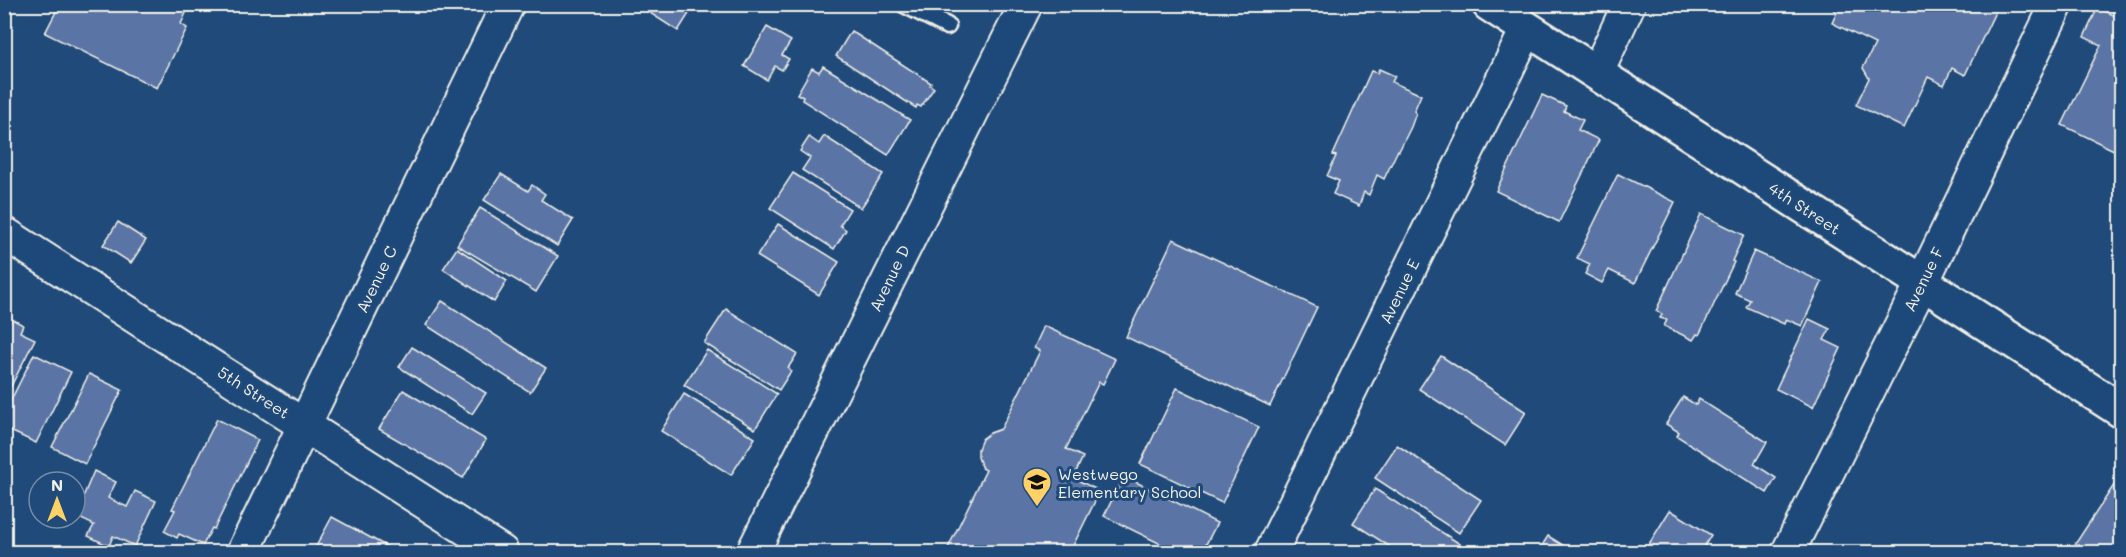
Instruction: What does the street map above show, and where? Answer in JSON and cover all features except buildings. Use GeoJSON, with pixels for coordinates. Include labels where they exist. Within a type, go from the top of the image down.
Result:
{"type":"FeatureCollection","features":[{"type":"Feature","properties":{"kind":"main road","name":"4th Street"},"geometry":{"type":"LineString","coordinates":[[1489,4],[2121,411]]}},
{"type":"Feature","properties":{"kind":"street","name":"Avenue C"},"geometry":{"type":"LineString","coordinates":[[243,552],[508,4]]}},
{"type":"Feature","properties":{"kind":"street","name":"Avenue D"},"geometry":{"type":"LineString","coordinates":[[753,552],[1026,4]]}},
{"type":"Feature","properties":{"kind":"street"},"geometry":{"type":"LineString","coordinates":[[1596,73],[1629,4]]}},
{"type":"Feature","properties":{"kind":"street","name":"Avenue F"},"geometry":{"type":"LineString","coordinates":[[1788,552],[1922,283],[2056,4]]}},
{"type":"Feature","properties":{"kind":"street","name":"Avenue E"},"geometry":{"type":"LineString","coordinates":[[1271,552],[1527,29]]}},
{"type":"Feature","properties":{"kind":"street","name":"5th Street"},"geometry":{"type":"LineString","coordinates":[[4,233],[502,552]]}},
{"type":"Feature","properties":{"kind":"lane"},"geometry":{"type":"LineString","coordinates":[[904,4],[947,26]]}},
{"type":"Feature","properties":{"kind":"place","name":"Westwego Elementary School"},"geometry":{"type":"Point","coordinates":[1037,508]}}]}
